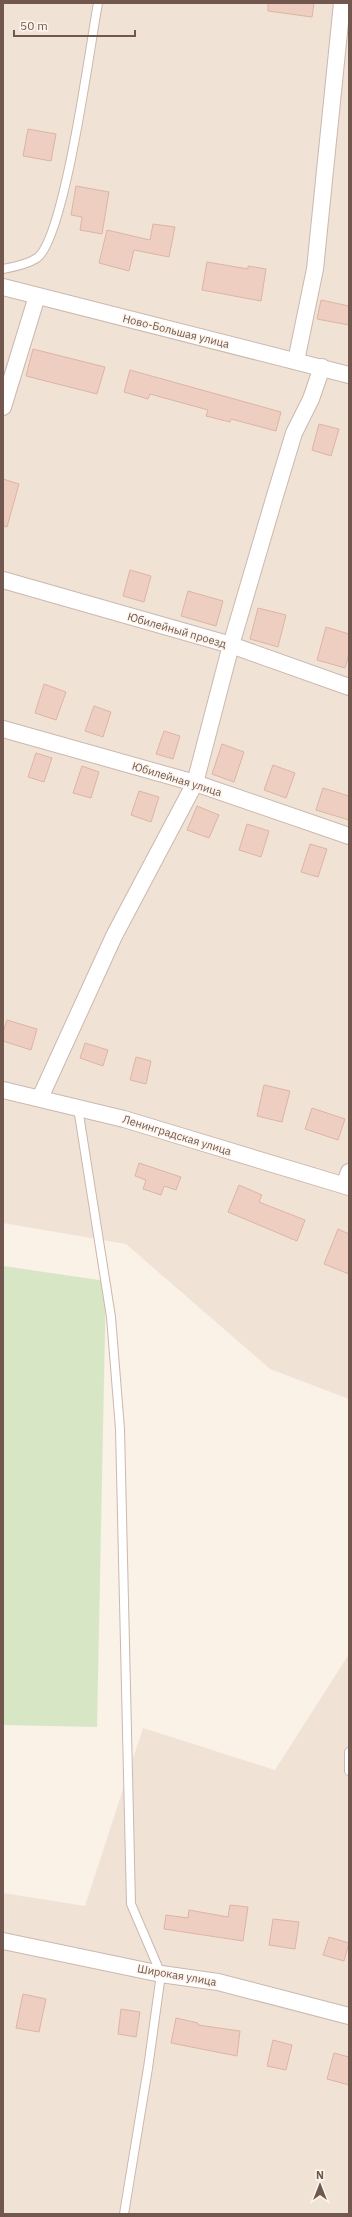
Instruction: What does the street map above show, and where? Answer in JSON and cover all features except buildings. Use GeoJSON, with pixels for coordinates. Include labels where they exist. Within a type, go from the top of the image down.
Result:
{"type":"FeatureCollection","features":[{"type":"Feature","properties":{"kind":"street"},"geometry":{"type":"LineString","coordinates":[[296,361],[315,269],[342,3]]}},
{"type":"Feature","properties":{"kind":"street","name":"Ново-Большая улица"},"geometry":{"type":"LineString","coordinates":[[3,287],[349,375]]}},
{"type":"Feature","properties":{"kind":"street"},"geometry":{"type":"LineString","coordinates":[[3,407],[37,296]]}},
{"type":"Feature","properties":{"kind":"street"},"geometry":{"type":"LineString","coordinates":[[40,1098],[114,936],[195,783],[231,646],[294,433],[311,399],[322,367]]}},
{"type":"Feature","properties":{"kind":"street","name":"Юбилейный проезд"},"geometry":{"type":"LineString","coordinates":[[3,580],[231,646],[349,687]]}},
{"type":"Feature","properties":{"kind":"street","name":"Юбилейная улица"},"geometry":{"type":"LineString","coordinates":[[3,729],[195,783],[349,836]]}},
{"type":"Feature","properties":{"kind":"street","name":"Ленинградская улица"},"geometry":{"type":"LineString","coordinates":[[3,1090],[124,1119],[347,1181]]}},
{"type":"Feature","properties":{"kind":"street","name":"Широкая улица"},"geometry":{"type":"LineString","coordinates":[[3,1942],[161,1974],[218,1982],[349,2016]]}},
{"type":"Feature","properties":{"kind":"lane"},"geometry":{"type":"LineString","coordinates":[[3,269],[16,267],[38,257],[55,228],[66,188],[98,3]]}},
{"type":"Feature","properties":{"kind":"lane"},"geometry":{"type":"LineString","coordinates":[[78,1108],[111,1317],[120,1429],[131,1904],[161,1974],[148,2068],[124,2214]]}},
{"type":"Feature","properties":{"kind":"lane"},"geometry":{"type":"LineString","coordinates":[[349,1752],[349,1771]]}},
{"type":"Feature","properties":{"kind":"shaded area"},"geometry":{"type":"Polygon","coordinates":[[[3,3],[349,3],[349,1399],[270,1369],[126,1244],[3,1223],[3,3]]]}},
{"type":"Feature","properties":{"kind":"shaded area"},"geometry":{"type":"Polygon","coordinates":[[[349,1654],[349,2214],[3,2214],[3,1893],[85,1906],[143,1728],[275,1770],[349,1654]]]}},
{"type":"Feature","properties":{"kind":"green space"},"geometry":{"type":"Polygon","coordinates":[[[3,1266],[106,1281],[97,1727],[3,1725],[3,1266]]]}}]}
